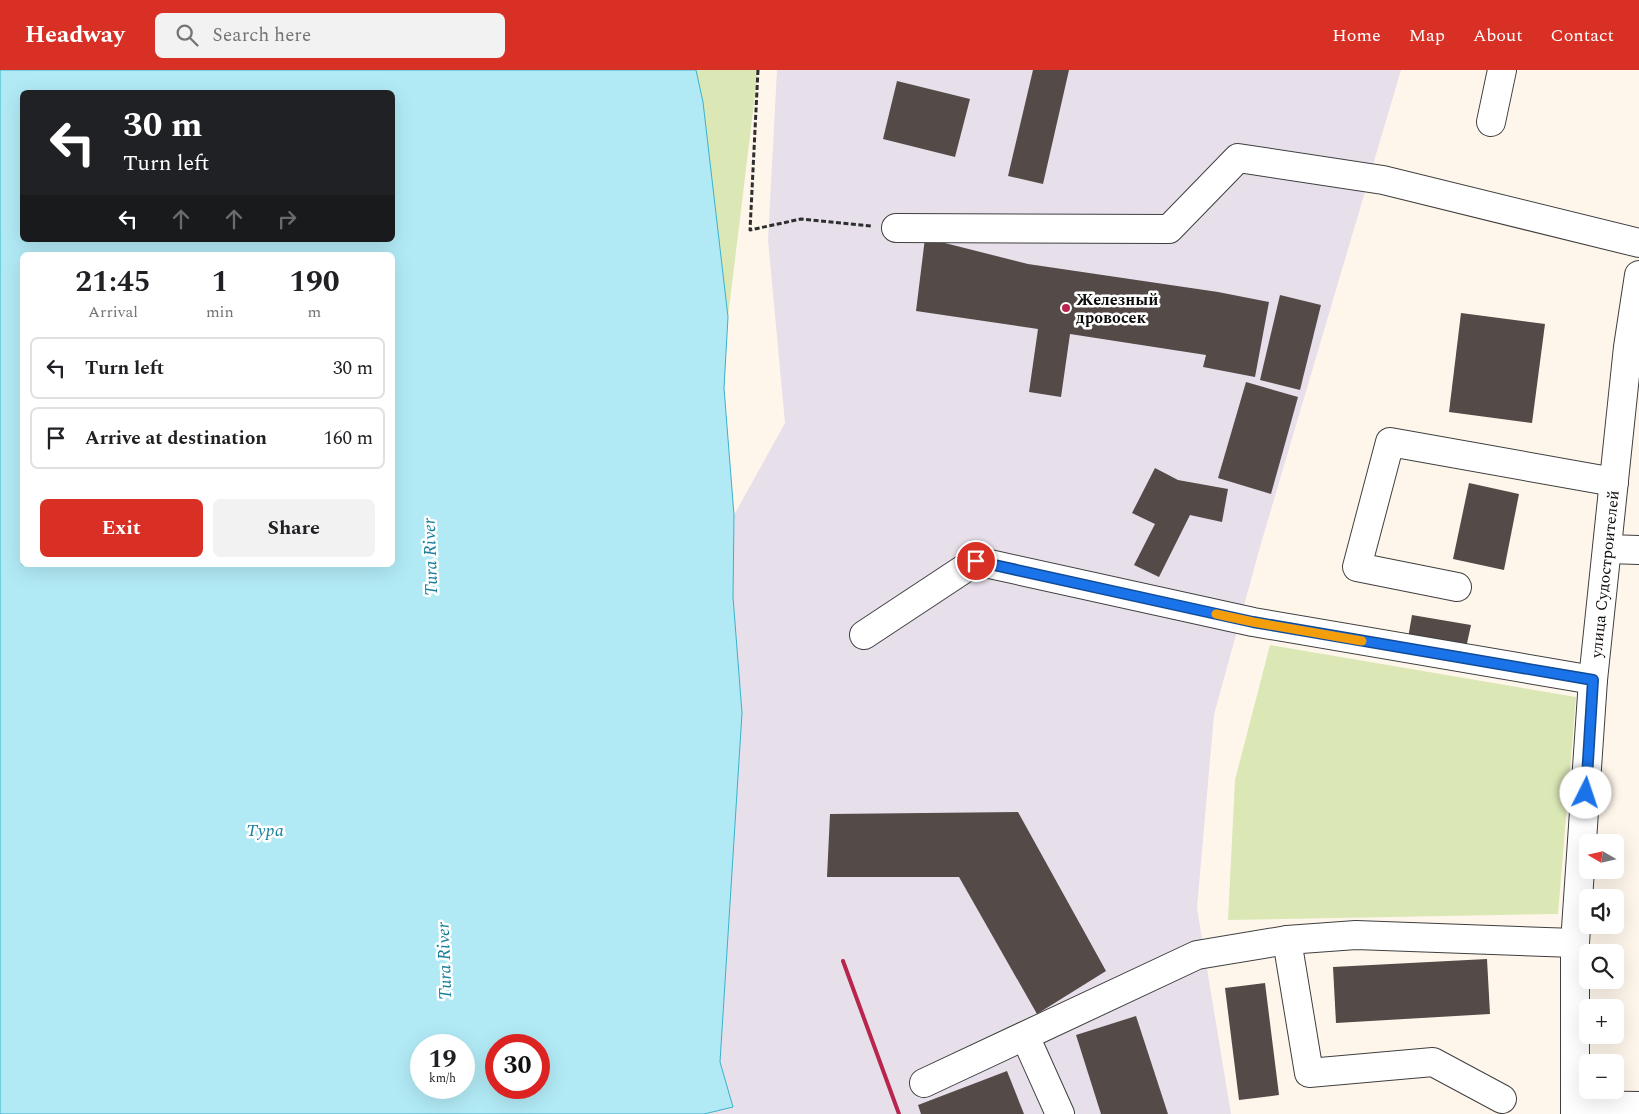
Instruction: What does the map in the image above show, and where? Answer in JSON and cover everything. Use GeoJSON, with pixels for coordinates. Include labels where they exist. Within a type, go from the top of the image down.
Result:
{"type":"FeatureCollection","features":[{"type":"Feature","properties":{"kind":"street"},"geometry":{"type":"LineString","coordinates":[[1491,122],[1502,70]]}},
{"type":"Feature","properties":{"kind":"street"},"geometry":{"type":"LineString","coordinates":[[896,228],[1169,229],[1238,158],[1383,180],[1639,243]]}},
{"type":"Feature","properties":{"kind":"street","name":"улица Судостроителей"},"geometry":{"type":"LineString","coordinates":[[1575,1109],[1575,943],[1593,680],[1628,347],[1639,275]]}},
{"type":"Feature","properties":{"kind":"street"},"geometry":{"type":"LineString","coordinates":[[1457,587],[1357,567],[1390,442],[1614,482]]}},
{"type":"Feature","properties":{"kind":"street"},"geometry":{"type":"LineString","coordinates":[[1607,549],[1639,550]]}},
{"type":"Feature","properties":{"kind":"street"},"geometry":{"type":"LineString","coordinates":[[864,635],[976,561],[1253,622],[1593,680]]}},
{"type":"Feature","properties":{"kind":"street"},"geometry":{"type":"LineString","coordinates":[[924,1083],[1198,955],[1286,940],[1356,935],[1575,943]]}},
{"type":"Feature","properties":{"kind":"street"},"geometry":{"type":"LineString","coordinates":[[1286,940],[1309,1072],[1433,1062],[1502,1099]]}},
{"type":"Feature","properties":{"kind":"street"},"geometry":{"type":"LineString","coordinates":[[1025,1036],[1060,1114]]}},
{"type":"Feature","properties":{"kind":"street"},"geometry":{"type":"LineString","coordinates":[[1575,1109],[1639,1106]]}},
{"type":"Feature","properties":{"kind":"path"},"geometry":{"type":"LineString","coordinates":[[758,70],[750,230],[801,219],[896,228]]}},
{"type":"Feature","properties":{"kind":"shaded area"},"geometry":{"type":"Polygon","coordinates":[[[777,70],[1401,70],[1260,547],[1214,715],[1197,908],[1231,1114],[704,1114],[732,1106],[720,1062],[742,713],[733,597],[734,515],[785,423],[768,240],[777,70]]]}},
{"type":"Feature","properties":{"kind":"green space"},"geometry":{"type":"Polygon","coordinates":[[[696,70],[758,70],[728,317],[703,102],[696,70]]]}},
{"type":"Feature","properties":{"kind":"green space"},"geometry":{"type":"Polygon","coordinates":[[[1270,645],[1576,697],[1558,914],[1228,920],[1235,780],[1270,645]]]}},
{"type":"Feature","properties":{"kind":"water","name":"Тура"},"geometry":{"type":"Polygon","coordinates":[[[0,70],[696,70],[703,102],[728,317],[724,388],[734,515],[733,597],[742,713],[720,1062],[733,1107],[704,1114],[0,1114],[0,70]]]}},
{"type":"Feature","properties":{"kind":"building"},"geometry":{"type":"Polygon","coordinates":[[[1033,70],[1069,70],[1043,184],[1008,176],[1033,70]]]}},
{"type":"Feature","properties":{"kind":"building"},"geometry":{"type":"Polygon","coordinates":[[[897,81],[970,99],[955,157],[883,139],[897,81]]]}},
{"type":"Feature","properties":{"kind":"building"},"geometry":{"type":"Polygon","coordinates":[[[925,238],[1028,264],[1218,292],[1269,302],[1255,377],[1203,367],[1206,355],[1070,334],[1061,397],[1029,392],[1038,329],[916,311],[925,238]]]}},
{"type":"Feature","properties":{"kind":"building"},"geometry":{"type":"Polygon","coordinates":[[[1280,295],[1321,305],[1300,390],[1260,380],[1280,295]]]}},
{"type":"Feature","properties":{"kind":"building"},"geometry":{"type":"Polygon","coordinates":[[[1461,313],[1545,324],[1532,423],[1449,412],[1461,313]]]}},
{"type":"Feature","properties":{"kind":"building"},"geometry":{"type":"Polygon","coordinates":[[[1246,382],[1298,397],[1271,494],[1218,478],[1246,382]]]}},
{"type":"Feature","properties":{"kind":"building"},"geometry":{"type":"Polygon","coordinates":[[[1155,468],[1178,480],[1228,489],[1222,522],[1190,515],[1159,577],[1134,565],[1155,524],[1132,513],[1155,468]]]}},
{"type":"Feature","properties":{"kind":"building"},"geometry":{"type":"Polygon","coordinates":[[[1469,483],[1519,494],[1504,570],[1453,559],[1469,483]]]}},
{"type":"Feature","properties":{"kind":"building"},"geometry":{"type":"Polygon","coordinates":[[[1412,615],[1471,625],[1466,648],[1408,638],[1412,615]]]}},
{"type":"Feature","properties":{"kind":"building"},"geometry":{"type":"Polygon","coordinates":[[[1018,812],[1106,971],[1037,1014],[959,877],[827,877],[830,814],[1018,812]]]}},
{"type":"Feature","properties":{"kind":"building"},"geometry":{"type":"Polygon","coordinates":[[[1487,959],[1490,1014],[1336,1023],[1333,967],[1487,959]]]}},
{"type":"Feature","properties":{"kind":"building"},"geometry":{"type":"Polygon","coordinates":[[[1265,983],[1279,1095],[1239,1100],[1225,988],[1265,983]]]}},
{"type":"Feature","properties":{"kind":"building"},"geometry":{"type":"Polygon","coordinates":[[[1136,1016],[1168,1114],[1101,1114],[1076,1035],[1136,1016]]]}},
{"type":"Feature","properties":{"kind":"building"},"geometry":{"type":"Polygon","coordinates":[[[1007,1071],[1024,1114],[921,1114],[918,1105],[1007,1071]]]}},
{"type":"Feature","properties":{"kind":"railway"},"geometry":{"type":"LineString","coordinates":[[843,961],[899,1114]]}},
{"type":"Feature","properties":{"kind":"slow traffic"},"geometry":{"type":"LineString","coordinates":[[1216,614],[1362,641]]}},
{"type":"Feature","properties":{"kind":"place","name":"Железный дровосек"},"geometry":{"type":"Point","coordinates":[1066,308]}},
{"type":"Feature","properties":{"kind":"route"},"geometry":{"type":"LineString","coordinates":[[976,561],[1253,622],[1593,680],[1586,793]]}},
{"type":"Feature","properties":{"kind":"water label","name":"Tura River"},"geometry":{"type":"Point","coordinates":[430,557]}},
{"type":"Feature","properties":{"kind":"water label","name":"Tura River"},"geometry":{"type":"Point","coordinates":[444,961]}}]}
